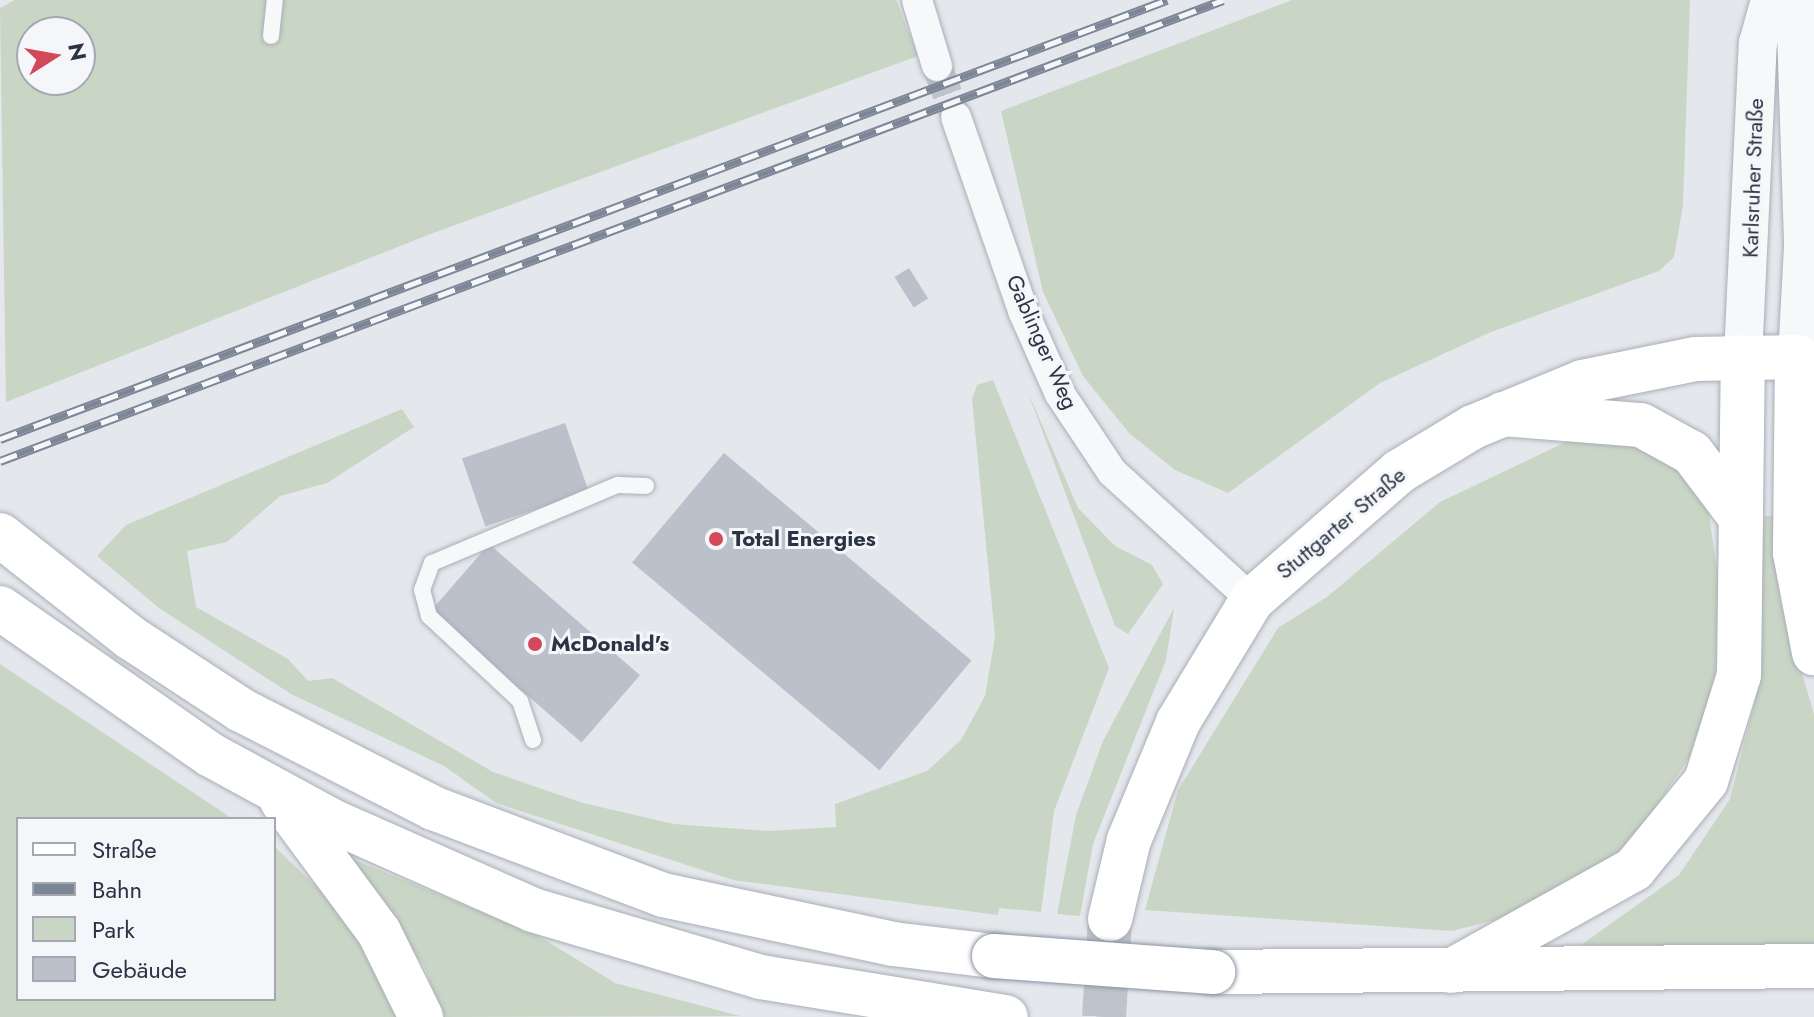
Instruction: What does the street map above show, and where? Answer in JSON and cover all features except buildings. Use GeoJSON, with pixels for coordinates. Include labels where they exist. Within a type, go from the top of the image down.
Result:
{"type":"FeatureCollection","features":[{"type":"Feature","properties":{"kind":"main road","name":"Stuttgarter Straße"},"geometry":{"type":"LineString","coordinates":[[1110,919],[1129,840],[1178,722],[1252,600],[1400,471],[1503,414],[1634,370],[1743,357],[1805,358]]}},
{"type":"Feature","properties":{"kind":"main road"},"geometry":{"type":"LineString","coordinates":[[1451,971],[1634,869],[1706,781],[1727,733],[1739,675],[1743,357]]}},
{"type":"Feature","properties":{"kind":"main road"},"geometry":{"type":"LineString","coordinates":[[1805,358],[1795,553],[1814,653]]}},
{"type":"Feature","properties":{"kind":"main road"},"geometry":{"type":"LineString","coordinates":[[1503,414],[1641,425],[1692,453],[1741,518]]}},
{"type":"Feature","properties":{"kind":"main road"},"geometry":{"type":"LineString","coordinates":[[1795,553],[1814,513]]}},
{"type":"Feature","properties":{"kind":"main road"},"geometry":{"type":"LineString","coordinates":[[0,535],[131,638],[241,710],[447,814],[663,895],[865,939],[994,956],[1213,972],[1814,966]]}},
{"type":"Feature","properties":{"kind":"main road"},"geometry":{"type":"LineString","coordinates":[[0,608],[101,684],[274,790],[428,866],[649,949],[984,1015]]}},
{"type":"Feature","properties":{"kind":"main road"},"geometry":{"type":"LineString","coordinates":[[274,790],[379,932],[421,1017]]}},
{"type":"Feature","properties":{"kind":"main road"},"geometry":{"type":"LineString","coordinates":[[877,1017],[984,1015]]}},
{"type":"Feature","properties":{"kind":"street"},"geometry":{"type":"LineString","coordinates":[[917,0],[937,66]]}},
{"type":"Feature","properties":{"kind":"street","name":"Karlsruher Straße"},"geometry":{"type":"LineString","coordinates":[[1743,357],[1758,43],[1770,0]]}},
{"type":"Feature","properties":{"kind":"street","name":"Karlsruher Straße"},"geometry":{"type":"LineString","coordinates":[[1795,0],[1805,358]]}},
{"type":"Feature","properties":{"kind":"street","name":"Gablinger Weg"},"geometry":{"type":"LineString","coordinates":[[956,117],[1023,311],[1060,394],[1112,472],[1252,600]]}},
{"type":"Feature","properties":{"kind":"lane"},"geometry":{"type":"LineString","coordinates":[[271,36],[275,0]]}},
{"type":"Feature","properties":{"kind":"lane"},"geometry":{"type":"LineString","coordinates":[[533,740],[520,701],[429,616],[422,590],[432,563],[618,485],[646,486]]}},
{"type":"Feature","properties":{"kind":"green space"},"geometry":{"type":"Polygon","coordinates":[[[15,0],[896,0],[918,56],[428,235],[6,402],[0,8],[15,0]]]}},
{"type":"Feature","properties":{"kind":"green space"},"geometry":{"type":"Polygon","coordinates":[[[1292,0],[1690,0],[1683,205],[1674,257],[1659,271],[1491,332],[1380,383],[1228,493],[1175,470],[1129,433],[1083,376],[1043,292],[1001,111],[1292,0]]]}},
{"type":"Feature","properties":{"kind":"green space"},"geometry":{"type":"Polygon","coordinates":[[[993,380],[1109,668],[1054,811],[1041,912],[999,908],[998,915],[733,880],[496,803],[444,766],[291,694],[159,608],[97,556],[126,525],[402,409],[414,427],[327,483],[280,496],[227,542],[187,551],[196,607],[288,659],[308,681],[332,678],[493,772],[583,803],[674,824],[769,831],[836,827],[835,804],[927,771],[961,740],[985,696],[995,637],[972,399],[977,385],[993,380]]]}},
{"type":"Feature","properties":{"kind":"green space"},"geometry":{"type":"Polygon","coordinates":[[[1027,390],[1078,508],[1115,546],[1152,565],[1163,584],[1128,634],[1115,626],[1027,390]]]}},
{"type":"Feature","properties":{"kind":"green space"},"geometry":{"type":"Polygon","coordinates":[[[1570,440],[1647,443],[1688,470],[1708,508],[1720,591],[1715,687],[1698,745],[1634,839],[1585,879],[1526,912],[1452,931],[1145,910],[1178,790],[1278,628],[1327,597],[1440,502],[1570,440]]]}},
{"type":"Feature","properties":{"kind":"green space"},"geometry":{"type":"Polygon","coordinates":[[[1764,516],[1774,516],[1780,599],[1814,714],[1814,948],[1581,945],[1679,875],[1730,799],[1756,697],[1764,516]]]}},
{"type":"Feature","properties":{"kind":"green space"},"geometry":{"type":"Polygon","coordinates":[[[1174,608],[1166,660],[1093,844],[1080,916],[1057,914],[1076,815],[1103,741],[1174,608]]]}},
{"type":"Feature","properties":{"kind":"green space"},"geometry":{"type":"Polygon","coordinates":[[[0,664],[230,817],[16,817],[16,1001],[276,1001],[276,848],[344,913],[403,1017],[0,1017],[0,664]]]}},
{"type":"Feature","properties":{"kind":"green space"},"geometry":{"type":"Polygon","coordinates":[[[343,855],[537,935],[615,983],[740,1016],[444,1017],[424,966],[343,855]]]}},
{"type":"Feature","properties":{"kind":"tunnel"},"geometry":{"type":"LineString","coordinates":[[937,66],[956,117]]}},
{"type":"Feature","properties":{"kind":"tunnel"},"geometry":{"type":"LineString","coordinates":[[1104,1017],[1110,919]]}},
{"type":"Feature","properties":{"kind":"railway"},"geometry":{"type":"LineString","coordinates":[[0,439],[1167,0]]}},
{"type":"Feature","properties":{"kind":"railway"},"geometry":{"type":"LineString","coordinates":[[0,461],[1223,0]]}},
{"type":"Feature","properties":{"kind":"place","name":"Total Energies"},"geometry":{"type":"Point","coordinates":[716,539]}},
{"type":"Feature","properties":{"kind":"place","name":"McDonald's"},"geometry":{"type":"Point","coordinates":[535,644]}}]}
